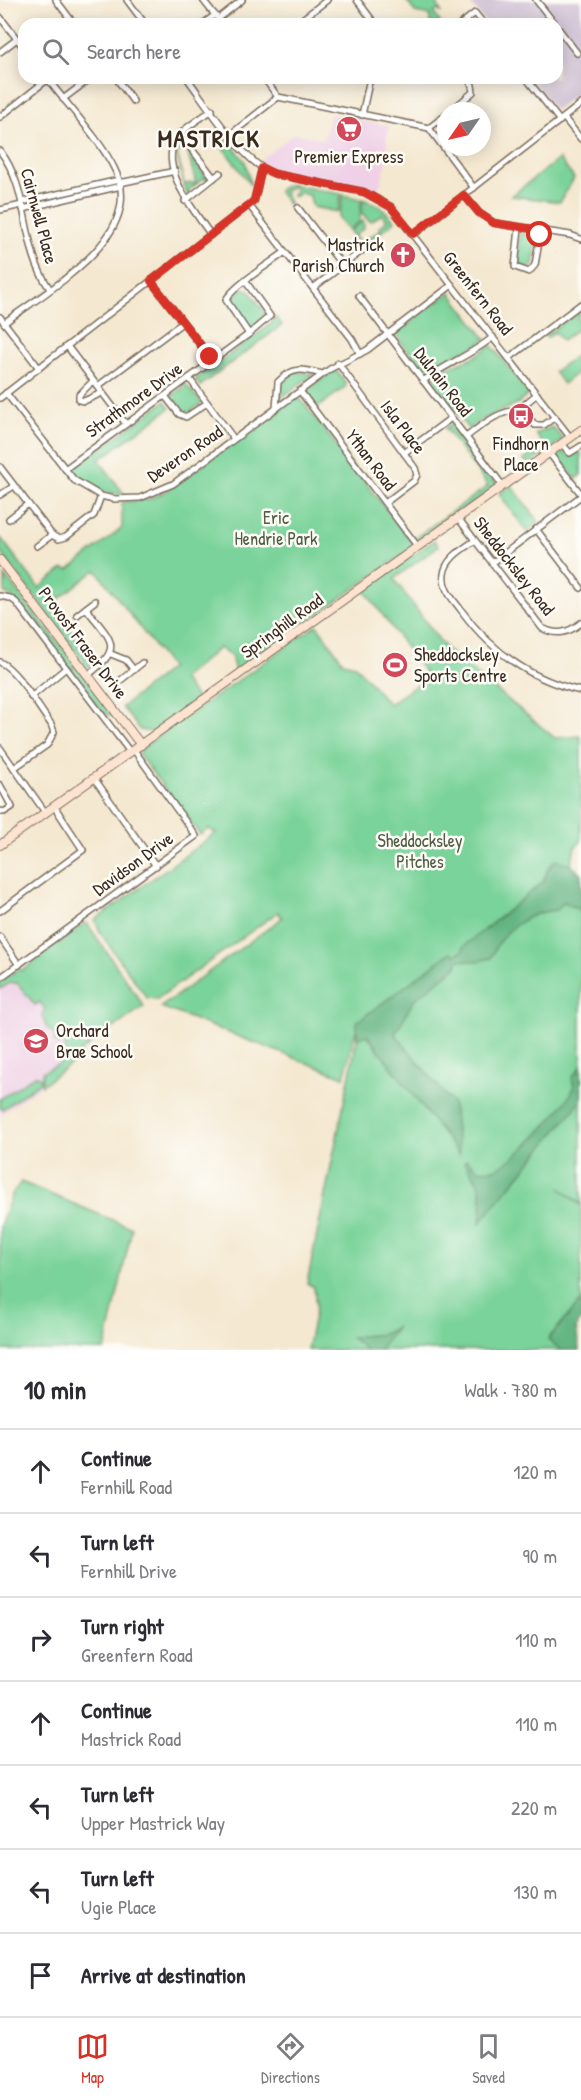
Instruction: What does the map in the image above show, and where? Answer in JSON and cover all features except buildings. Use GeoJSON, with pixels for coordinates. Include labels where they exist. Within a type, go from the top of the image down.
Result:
{"type":"FeatureCollection","features":[{"type":"Feature","properties":{"kind":"street"},"geometry":{"type":"LineString","coordinates":[[56,0],[70,18]]}},
{"type":"Feature","properties":{"kind":"street"},"geometry":{"type":"LineString","coordinates":[[127,0],[140,18]]}},
{"type":"Feature","properties":{"kind":"street"},"geometry":{"type":"LineString","coordinates":[[203,0],[217,18]]}},
{"type":"Feature","properties":{"kind":"street"},"geometry":{"type":"LineString","coordinates":[[222,18],[242,0]]}},
{"type":"Feature","properties":{"kind":"street"},"geometry":{"type":"LineString","coordinates":[[304,18],[327,0]]}},
{"type":"Feature","properties":{"kind":"street"},"geometry":{"type":"LineString","coordinates":[[357,0],[370,18]]}},
{"type":"Feature","properties":{"kind":"street"},"geometry":{"type":"LineString","coordinates":[[536,0],[550,18]]}},
{"type":"Feature","properties":{"kind":"street"},"geometry":{"type":"LineString","coordinates":[[0,17],[17,39],[0,52]]}},
{"type":"Feature","properties":{"kind":"street"},"geometry":{"type":"LineString","coordinates":[[563,34],[578,53]]}},
{"type":"Feature","properties":{"kind":"street"},"geometry":{"type":"LineString","coordinates":[[0,117],[41,84]]}},
{"type":"Feature","properties":{"kind":"street"},"geometry":{"type":"LineString","coordinates":[[4,323],[95,253],[108,238],[120,211],[120,183],[108,158],[51,84]]}},
{"type":"Feature","properties":{"kind":"street"},"geometry":{"type":"LineString","coordinates":[[63,99],[83,84]]}},
{"type":"Feature","properties":{"kind":"street"},"geometry":{"type":"LineString","coordinates":[[121,84],[134,100]]}},
{"type":"Feature","properties":{"kind":"street"},"geometry":{"type":"LineString","coordinates":[[0,398],[249,205],[257,193],[262,168],[248,157],[192,84]]}},
{"type":"Feature","properties":{"kind":"street"},"geometry":{"type":"LineString","coordinates":[[268,84],[278,97],[429,128],[474,188]]}},
{"type":"Feature","properties":{"kind":"street"},"geometry":{"type":"LineString","coordinates":[[362,115],[369,84]]}},
{"type":"Feature","properties":{"kind":"street"},"geometry":{"type":"LineString","coordinates":[[461,102],[473,92],[470,84]]}},
{"type":"Feature","properties":{"kind":"street"},"geometry":{"type":"LineString","coordinates":[[531,84],[581,139]]}},
{"type":"Feature","properties":{"kind":"street"},"geometry":{"type":"LineString","coordinates":[[231,134],[278,97]]}},
{"type":"Feature","properties":{"kind":"street"},"geometry":{"type":"LineString","coordinates":[[413,234],[581,104]]}},
{"type":"Feature","properties":{"kind":"street"},"geometry":{"type":"LineString","coordinates":[[211,235],[185,201],[175,171],[172,153],[173,145],[180,134],[212,110]]}},
{"type":"Feature","properties":{"kind":"street"},"geometry":{"type":"LineString","coordinates":[[429,128],[437,122]]}},
{"type":"Feature","properties":{"kind":"street"},"geometry":{"type":"LineString","coordinates":[[180,134],[214,178]]}},
{"type":"Feature","properties":{"kind":"street","name":"Cairnwell Place"},"geometry":{"type":"LineString","coordinates":[[0,151],[15,175],[36,264],[50,289]]}},
{"type":"Feature","properties":{"kind":"street","name":"Greenfern Road"},"geometry":{"type":"LineString","coordinates":[[262,168],[275,174],[364,192],[381,200],[394,211],[570,437]]}},
{"type":"Feature","properties":{"kind":"street"},"geometry":{"type":"LineString","coordinates":[[0,210],[175,171]]}},
{"type":"Feature","properties":{"kind":"street"},"geometry":{"type":"LineString","coordinates":[[185,201],[220,173]]}},
{"type":"Feature","properties":{"kind":"street"},"geometry":{"type":"LineString","coordinates":[[464,195],[488,220],[519,228],[580,237]]}},
{"type":"Feature","properties":{"kind":"street"},"geometry":{"type":"LineString","coordinates":[[249,205],[360,354]]}},
{"type":"Feature","properties":{"kind":"street"},"geometry":{"type":"LineString","coordinates":[[298,208],[342,265]]}},
{"type":"Feature","properties":{"kind":"street"},"geometry":{"type":"LineString","coordinates":[[519,228],[515,267],[529,272],[535,265],[541,230]]}},
{"type":"Feature","properties":{"kind":"street"},"geometry":{"type":"LineString","coordinates":[[313,288],[363,250]]}},
{"type":"Feature","properties":{"kind":"street"},"geometry":{"type":"LineString","coordinates":[[249,334],[226,300],[285,252]]}},
{"type":"Feature","properties":{"kind":"street"},"geometry":{"type":"LineString","coordinates":[[151,281],[213,361]]}},
{"type":"Feature","properties":{"kind":"street","name":"Strathmore Drive"},"geometry":{"type":"LineString","coordinates":[[65,469],[213,361],[270,316],[246,282]]}},
{"type":"Feature","properties":{"kind":"street","name":"Deveron Road"},"geometry":{"type":"LineString","coordinates":[[6,393],[74,480],[101,496],[129,500],[162,491],[322,374],[338,363],[360,354],[388,335],[452,285]]}},
{"type":"Feature","properties":{"kind":"street","name":"Dulnain Road"},"geometry":{"type":"LineString","coordinates":[[359,296],[503,486]]}},
{"type":"Feature","properties":{"kind":"street"},"geometry":{"type":"LineString","coordinates":[[509,358],[581,304]]}},
{"type":"Feature","properties":{"kind":"street"},"geometry":{"type":"LineString","coordinates":[[0,317],[39,368]]}},
{"type":"Feature","properties":{"kind":"street"},"geometry":{"type":"LineString","coordinates":[[98,386],[182,323]]}},
{"type":"Feature","properties":{"kind":"street"},"geometry":{"type":"LineString","coordinates":[[423,381],[444,365],[474,352],[493,337]]}},
{"type":"Feature","properties":{"kind":"street"},"geometry":{"type":"LineString","coordinates":[[67,346],[126,424]]}},
{"type":"Feature","properties":{"kind":"street","name":"Isla Place"},"geometry":{"type":"LineString","coordinates":[[338,363],[416,468],[416,479],[385,503]]}},
{"type":"Feature","properties":{"kind":"street"},"geometry":{"type":"LineString","coordinates":[[276,409],[278,382],[293,370],[300,368],[322,374]]}},
{"type":"Feature","properties":{"kind":"street"},"geometry":{"type":"LineString","coordinates":[[189,378],[234,439]]}},
{"type":"Feature","properties":{"kind":"street"},"geometry":{"type":"LineString","coordinates":[[93,381],[79,396],[80,400],[84,401],[102,393]]}},
{"type":"Feature","properties":{"kind":"street","name":"Ythan Road"},"geometry":{"type":"LineString","coordinates":[[300,391],[418,547]]}},
{"type":"Feature","properties":{"kind":"street"},"geometry":{"type":"LineString","coordinates":[[524,410],[528,400],[537,394]]}},
{"type":"Feature","properties":{"kind":"street"},"geometry":{"type":"LineString","coordinates":[[165,396],[179,414],[186,417],[207,403]]}},
{"type":"Feature","properties":{"kind":"street"},"geometry":{"type":"LineString","coordinates":[[466,437],[492,418],[517,409],[524,410],[537,426],[544,425],[555,417]]}},
{"type":"Feature","properties":{"kind":"street"},"geometry":{"type":"LineString","coordinates":[[404,453],[451,418]]}},
{"type":"Feature","properties":{"kind":"street","name":"Springhill Road"},"geometry":{"type":"LineString","coordinates":[[0,845],[581,430]]}},
{"type":"Feature","properties":{"kind":"street"},"geometry":{"type":"LineString","coordinates":[[562,444],[570,453],[581,446]]}},
{"type":"Feature","properties":{"kind":"street"},"geometry":{"type":"LineString","coordinates":[[492,563],[581,495],[549,453]]}},
{"type":"Feature","properties":{"kind":"street"},"geometry":{"type":"LineString","coordinates":[[0,467],[52,535],[59,539],[66,537],[96,513],[101,496]]}},
{"type":"Feature","properties":{"kind":"street"},"geometry":{"type":"LineString","coordinates":[[0,495],[14,486]]}},
{"type":"Feature","properties":{"kind":"street"},"geometry":{"type":"LineString","coordinates":[[9,519],[28,504]]}},
{"type":"Feature","properties":{"kind":"street","name":"Sheddocksley Road"},"geometry":{"type":"LineString","coordinates":[[458,518],[542,628],[550,632],[564,633],[581,623]]}},
{"type":"Feature","properties":{"kind":"street"},"geometry":{"type":"LineString","coordinates":[[536,530],[581,588]]}},
{"type":"Feature","properties":{"kind":"street"},"geometry":{"type":"LineString","coordinates":[[37,546],[52,535]]}},
{"type":"Feature","properties":{"kind":"street"},"geometry":{"type":"LineString","coordinates":[[474,540],[453,556],[447,566],[444,577],[448,593],[487,641],[499,652],[535,675],[581,691]]}},
{"type":"Feature","properties":{"kind":"street","name":"Provost Fraser Drive"},"geometry":{"type":"LineString","coordinates":[[0,560],[141,745]]}},
{"type":"Feature","properties":{"kind":"street"},"geometry":{"type":"LineString","coordinates":[[0,596],[16,602],[132,751]]}},
{"type":"Feature","properties":{"kind":"street"},"geometry":{"type":"LineString","coordinates":[[77,615],[95,601]]}},
{"type":"Feature","properties":{"kind":"street"},"geometry":{"type":"LineString","coordinates":[[86,608],[109,639],[111,654]]}},
{"type":"Feature","properties":{"kind":"street"},"geometry":{"type":"LineString","coordinates":[[88,675],[111,654]]}},
{"type":"Feature","properties":{"kind":"street"},"geometry":{"type":"LineString","coordinates":[[111,654],[126,660],[134,670]]}},
{"type":"Feature","properties":{"kind":"street"},"geometry":{"type":"LineString","coordinates":[[0,662],[7,666],[51,724],[53,739],[14,768]]}},
{"type":"Feature","properties":{"kind":"street"},"geometry":{"type":"LineString","coordinates":[[121,680],[142,663]]}},
{"type":"Feature","properties":{"kind":"street"},"geometry":{"type":"LineString","coordinates":[[31,697],[66,668]]}},
{"type":"Feature","properties":{"kind":"street"},"geometry":{"type":"LineString","coordinates":[[0,748],[45,812]]}},
{"type":"Feature","properties":{"kind":"street","name":"Davidson Drive"},"geometry":{"type":"LineString","coordinates":[[0,978],[196,836],[132,751]]}},
{"type":"Feature","properties":{"kind":"street"},"geometry":{"type":"LineString","coordinates":[[94,778],[156,866]]}},
{"type":"Feature","properties":{"kind":"street"},"geometry":{"type":"LineString","coordinates":[[0,785],[12,807],[4,812],[0,810]]}},
{"type":"Feature","properties":{"kind":"street"},"geometry":{"type":"LineString","coordinates":[[0,911],[83,850],[54,806]]}},
{"type":"Feature","properties":{"kind":"street"},"geometry":{"type":"LineString","coordinates":[[0,937],[19,964]]}},
{"type":"Feature","properties":{"kind":"shaded area"},"geometry":{"type":"Polygon","coordinates":[[[468,0],[581,0],[581,90],[555,110],[535,84],[563,84],[563,18],[482,18],[468,0]]]}},
{"type":"Feature","properties":{"kind":"shaded area"},"geometry":{"type":"Polygon","coordinates":[[[330,114],[389,126],[386,140],[389,151],[381,183],[375,193],[362,188],[273,170],[258,162],[295,133],[324,139],[330,114]]]}},
{"type":"Feature","properties":{"kind":"shaded area","name":"Orchard Brae School"},"geometry":{"type":"Polygon","coordinates":[[[20,968],[82,1056],[0,1115],[0,982],[20,968]]]}},
{"type":"Feature","properties":{"kind":"green space"},"geometry":{"type":"Polygon","coordinates":[[[406,0],[435,0],[442,13],[438,10],[434,13],[437,18],[430,18],[430,15],[415,12],[406,0]]]}},
{"type":"Feature","properties":{"kind":"green space"},"geometry":{"type":"Polygon","coordinates":[[[227,139],[245,161],[251,185],[220,144],[227,139]]]}},
{"type":"Feature","properties":{"kind":"green space"},"geometry":{"type":"Polygon","coordinates":[[[181,140],[187,146],[177,153],[183,180],[176,151],[181,140]]]}},
{"type":"Feature","properties":{"kind":"green space"},"geometry":{"type":"Polygon","coordinates":[[[187,150],[190,150],[200,163],[197,165],[205,176],[209,174],[209,176],[207,181],[204,178],[188,191],[190,194],[187,196],[184,184],[196,183],[187,150]]]}},
{"type":"Feature","properties":{"kind":"green space"},"geometry":{"type":"Polygon","coordinates":[[[559,159],[574,178],[560,202],[511,196],[559,159]]]}},
{"type":"Feature","properties":{"kind":"green space"},"geometry":{"type":"Polygon","coordinates":[[[288,184],[341,194],[338,212],[313,207],[309,194],[305,195],[302,192],[294,197],[292,194],[296,192],[293,186],[284,191],[290,206],[278,191],[288,184]]]}},
{"type":"Feature","properties":{"kind":"green space"},"geometry":{"type":"Polygon","coordinates":[[[343,195],[361,199],[360,221],[349,230],[339,218],[343,195]]]}},
{"type":"Feature","properties":{"kind":"green space"},"geometry":{"type":"Polygon","coordinates":[[[363,199],[381,207],[395,221],[361,248],[350,231],[363,221],[364,228],[355,235],[361,242],[381,230],[379,227],[387,221],[382,214],[369,221],[362,213],[363,199]]]}},
{"type":"Feature","properties":{"kind":"green space"},"geometry":{"type":"Polygon","coordinates":[[[520,233],[538,235],[533,265],[529,268],[518,264],[520,233]]]}},
{"type":"Feature","properties":{"kind":"green space"},"geometry":{"type":"Polygon","coordinates":[[[242,289],[248,289],[268,317],[250,330],[230,304],[233,296],[242,289]]]}},
{"type":"Feature","properties":{"kind":"green space"},"geometry":{"type":"Polygon","coordinates":[[[450,292],[486,339],[470,349],[442,360],[426,374],[395,334],[450,292]]]}},
{"type":"Feature","properties":{"kind":"green space"},"geometry":{"type":"Polygon","coordinates":[[[581,306],[581,314],[577,317],[581,326],[562,341],[555,332],[547,338],[545,335],[574,315],[573,313],[581,306]]]}},
{"type":"Feature","properties":{"kind":"green space"},"geometry":{"type":"Polygon","coordinates":[[[276,317],[282,325],[200,386],[195,380],[272,323],[276,317]]]}},
{"type":"Feature","properties":{"kind":"green space"},"geometry":{"type":"Polygon","coordinates":[[[491,345],[529,393],[516,404],[484,418],[469,430],[431,380],[448,367],[474,357],[491,345]]]}},
{"type":"Feature","properties":{"kind":"green space"},"geometry":{"type":"Polygon","coordinates":[[[581,352],[581,370],[563,384],[554,372],[581,352]]]}},
{"type":"Feature","properties":{"kind":"green space"},"geometry":{"type":"Polygon","coordinates":[[[295,371],[314,374],[278,400],[280,382],[295,371]]]}},
{"type":"Feature","properties":{"kind":"green space"},"geometry":{"type":"Polygon","coordinates":[[[334,371],[338,372],[346,384],[345,387],[317,408],[307,394],[307,390],[334,371]]]}},
{"type":"Feature","properties":{"kind":"green space"},"geometry":{"type":"Polygon","coordinates":[[[186,385],[202,403],[186,415],[180,412],[170,397],[186,385]]]}},
{"type":"Feature","properties":{"kind":"green space","name":"Eric Hendrie Park"},"geometry":{"type":"Polygon","coordinates":[[[298,396],[415,546],[235,672],[231,655],[219,648],[182,679],[198,700],[152,732],[140,730],[122,707],[171,668],[96,570],[51,605],[96,664],[89,668],[0,551],[0,537],[39,588],[63,569],[69,570],[122,528],[122,502],[149,499],[163,493],[298,396]]]}},
{"type":"Feature","properties":{"kind":"green space"},"geometry":{"type":"Polygon","coordinates":[[[165,401],[170,408],[99,460],[125,495],[103,492],[73,473],[74,468],[165,401]]]}},
{"type":"Feature","properties":{"kind":"green space"},"geometry":{"type":"Polygon","coordinates":[[[451,424],[493,482],[496,480],[497,486],[419,541],[416,537],[488,486],[445,428],[451,424]]]}},
{"type":"Feature","properties":{"kind":"green space"},"geometry":{"type":"Polygon","coordinates":[[[552,427],[563,438],[528,465],[524,460],[544,446],[536,434],[552,427]]]}},
{"type":"Feature","properties":{"kind":"green space"},"geometry":{"type":"Polygon","coordinates":[[[560,451],[570,456],[581,452],[581,475],[576,479],[557,456],[560,451]]]}},
{"type":"Feature","properties":{"kind":"green space"},"geometry":{"type":"Polygon","coordinates":[[[511,485],[539,522],[527,532],[499,494],[511,485]]]}},
{"type":"Feature","properties":{"kind":"green space","name":"Sheddocksley Pitches"},"geometry":{"type":"Polygon","coordinates":[[[434,540],[438,546],[394,579],[446,649],[555,738],[581,736],[581,842],[575,847],[571,865],[581,874],[581,1204],[560,1188],[581,1206],[581,1301],[549,1339],[561,1350],[379,1350],[395,1328],[384,1334],[352,1337],[366,1350],[307,1350],[316,1307],[314,1287],[307,1283],[357,1039],[356,1030],[344,1077],[161,1007],[282,918],[278,912],[157,999],[147,998],[101,934],[95,920],[216,833],[209,829],[200,835],[139,755],[140,750],[149,743],[317,625],[343,662],[355,665],[389,704],[428,677],[365,591],[434,540]]]}},
{"type":"Feature","properties":{"kind":"green space"},"geometry":{"type":"Polygon","coordinates":[[[5,576],[77,666],[68,668],[11,596],[5,594],[5,576]]]}},
{"type":"Feature","properties":{"kind":"green space"},"geometry":{"type":"Polygon","coordinates":[[[78,668],[116,717],[102,713],[69,669],[78,668]]]}},
{"type":"Feature","properties":{"kind":"green space"},"geometry":{"type":"Polygon","coordinates":[[[556,860],[571,865],[581,874],[581,911],[564,902],[557,910],[536,914],[517,924],[501,939],[491,958],[478,961],[458,960],[457,966],[414,1000],[395,1034],[453,1104],[459,1155],[367,1035],[357,1039],[357,1022],[451,952],[455,955],[462,951],[464,946],[543,882],[549,867],[556,860]]]}},
{"type":"Feature","properties":{"kind":"green space"},"geometry":{"type":"Polygon","coordinates":[[[86,922],[144,1006],[80,1052],[82,1056],[42,1085],[42,1072],[62,1063],[66,1045],[62,1041],[60,1045],[54,1041],[55,1036],[46,1026],[42,1015],[45,1009],[40,1002],[35,1005],[17,983],[10,983],[0,989],[0,982],[20,968],[22,971],[86,922]]]}},
{"type":"Feature","properties":{"kind":"green space"},"geometry":{"type":"Polygon","coordinates":[[[581,1067],[581,1101],[480,1223],[481,1190],[464,1162],[467,1160],[479,1170],[497,1168],[506,1163],[540,1132],[561,1108],[574,1088],[572,1077],[581,1067]]]}},
{"type":"Feature","properties":{"kind":"green space"},"geometry":{"type":"Polygon","coordinates":[[[35,1075],[41,1078],[40,1082],[3,1109],[0,1108],[0,1099],[35,1075]]]}},
{"type":"Feature","properties":{"kind":"green space"},"geometry":{"type":"Polygon","coordinates":[[[21,1182],[132,1228],[105,1350],[0,1350],[0,1226],[12,1194],[21,1182]]]}},
{"type":"Feature","properties":{"kind":"green space"},"geometry":{"type":"Polygon","coordinates":[[[581,1301],[581,1319],[576,1328],[579,1350],[561,1350],[548,1339],[581,1301]]]}},
{"type":"Feature","properties":{"kind":"green space"},"geometry":{"type":"Polygon","coordinates":[[[397,1327],[379,1350],[366,1350],[351,1337],[384,1334],[397,1327]]]}},
{"type":"Feature","properties":{"kind":"place","name":"Premier Express"},"geometry":{"type":"Point","coordinates":[349,129]}},
{"type":"Feature","properties":{"kind":"place","name":"Mastrick Parish Church"},"geometry":{"type":"Point","coordinates":[403,255]}},
{"type":"Feature","properties":{"kind":"place","name":"Findhorn Place"},"geometry":{"type":"Point","coordinates":[521,416]}},
{"type":"Feature","properties":{"kind":"place","name":"Sheddocksley Sports Centre"},"geometry":{"type":"Point","coordinates":[395,665]}},
{"type":"Feature","properties":{"kind":"place","name":"Orchard Brae School"},"geometry":{"type":"Point","coordinates":[36,1041]}},
{"type":"Feature","properties":{"kind":"district","name":"MASTRICK"},"geometry":{"type":"Point","coordinates":[209,139]}},
{"type":"Feature","properties":{"kind":"route"},"geometry":{"type":"LineString","coordinates":[[210,357],[151,281],[254,201],[262,168],[275,174],[364,192],[391,207],[413,234],[464,195],[488,220],[519,228],[541,230],[540,235]]}}]}
